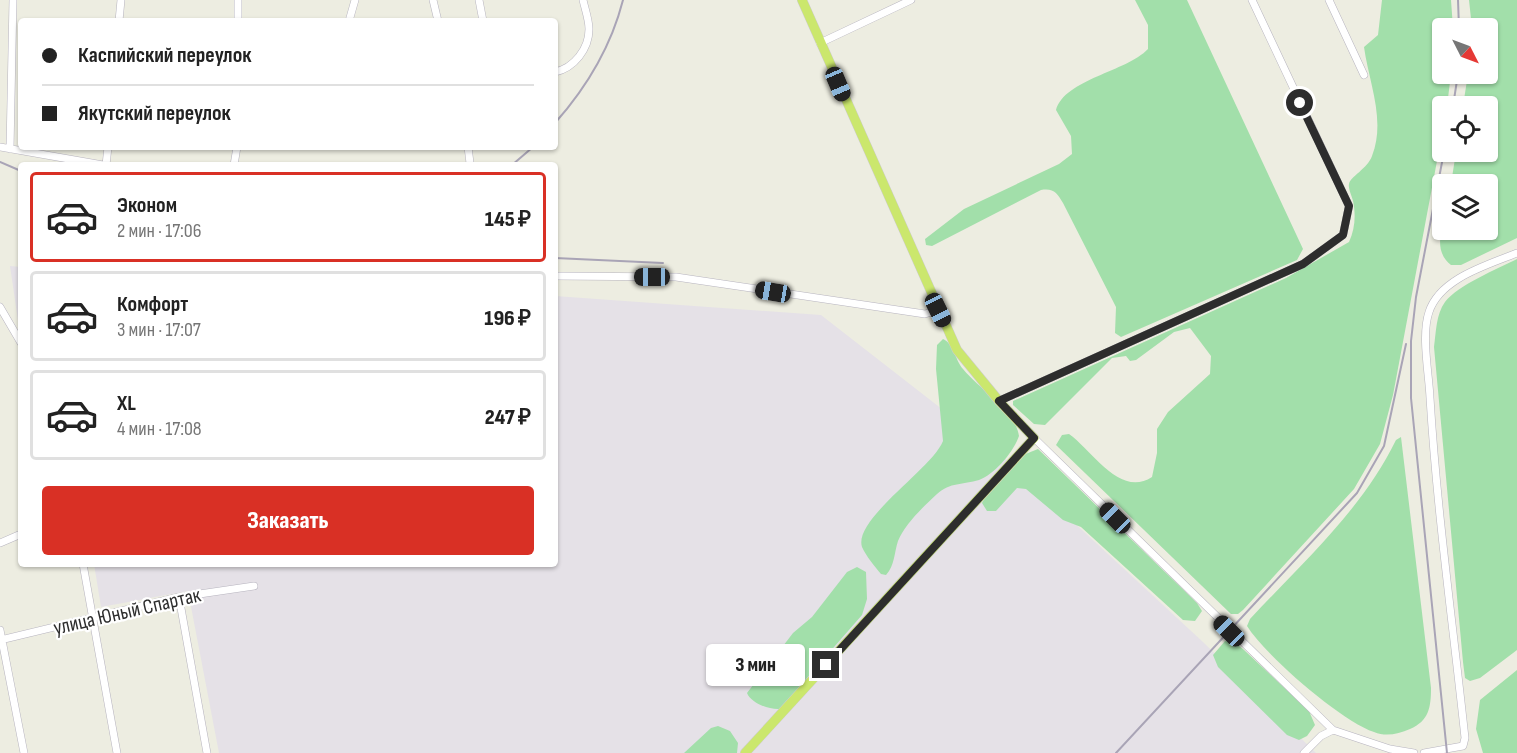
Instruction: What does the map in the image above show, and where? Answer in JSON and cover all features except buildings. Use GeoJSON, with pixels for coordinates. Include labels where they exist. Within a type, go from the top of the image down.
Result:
{"type":"FeatureCollection","features":[{"type":"Feature","properties":{"kind":"main road"},"geometry":{"type":"LineString","coordinates":[[745,753],[1034,438],[964,361],[938,310],[802,0]]}},
{"type":"Feature","properties":{"kind":"street"},"geometry":{"type":"LineString","coordinates":[[10,148],[13,0]]}},
{"type":"Feature","properties":{"kind":"street"},"geometry":{"type":"LineString","coordinates":[[119,18],[121,0]]}},
{"type":"Feature","properties":{"kind":"street"},"geometry":{"type":"LineString","coordinates":[[238,0],[238,18]]}},
{"type":"Feature","properties":{"kind":"street"},"geometry":{"type":"LineString","coordinates":[[350,18],[355,0]]}},
{"type":"Feature","properties":{"kind":"street"},"geometry":{"type":"LineString","coordinates":[[433,0],[437,18]]}},
{"type":"Feature","properties":{"kind":"street"},"geometry":{"type":"LineString","coordinates":[[478,0],[482,18]]}},
{"type":"Feature","properties":{"kind":"street"},"geometry":{"type":"LineString","coordinates":[[558,71],[574,63],[588,40],[590,27],[583,0]]}},
{"type":"Feature","properties":{"kind":"street"},"geometry":{"type":"LineString","coordinates":[[820,43],[911,0]]}},
{"type":"Feature","properties":{"kind":"street"},"geometry":{"type":"LineString","coordinates":[[999,401],[1303,264],[1343,235],[1349,206],[1252,0]]}},
{"type":"Feature","properties":{"kind":"street"},"geometry":{"type":"LineString","coordinates":[[1329,0],[1364,75]]}},
{"type":"Feature","properties":{"kind":"street"},"geometry":{"type":"LineString","coordinates":[[0,147],[18,149]]}},
{"type":"Feature","properties":{"kind":"street"},"geometry":{"type":"LineString","coordinates":[[21,150],[88,162]]}},
{"type":"Feature","properties":{"kind":"street"},"geometry":{"type":"LineString","coordinates":[[1424,753],[1463,746],[1465,738],[1433,448],[1426,342],[1428,313],[1443,292],[1457,280],[1517,253]]}},
{"type":"Feature","properties":{"kind":"street"},"geometry":{"type":"LineString","coordinates":[[558,276],[676,277],[925,314],[938,310]]}},
{"type":"Feature","properties":{"kind":"street"},"geometry":{"type":"LineString","coordinates":[[0,307],[18,338]]}},
{"type":"Feature","properties":{"kind":"street"},"geometry":{"type":"LineString","coordinates":[[1034,438],[1333,730],[1390,749],[1414,753]]}},
{"type":"Feature","properties":{"kind":"street"},"geometry":{"type":"LineString","coordinates":[[0,543],[18,535]]}},
{"type":"Feature","properties":{"kind":"street"},"geometry":{"type":"LineString","coordinates":[[84,567],[117,753]]}},
{"type":"Feature","properties":{"kind":"street","name":"улица Юный Спартак"},"geometry":{"type":"LineString","coordinates":[[1,640],[179,597],[254,586]]}},
{"type":"Feature","properties":{"kind":"street"},"geometry":{"type":"LineString","coordinates":[[179,597],[207,753]]}},
{"type":"Feature","properties":{"kind":"street"},"geometry":{"type":"LineString","coordinates":[[0,630],[24,753]]}},
{"type":"Feature","properties":{"kind":"street"},"geometry":{"type":"LineString","coordinates":[[1304,753],[1321,736],[1333,730]]}},
{"type":"Feature","properties":{"kind":"shaded area"},"geometry":{"type":"Polygon","coordinates":[[[10,266],[18,267],[18,320],[10,266]]]}},
{"type":"Feature","properties":{"kind":"shaded area"},"geometry":{"type":"Polygon","coordinates":[[[558,296],[821,315],[1001,455],[1203,642],[1316,753],[219,753],[188,591],[101,607],[94,567],[558,567],[558,296]]]}},
{"type":"Feature","properties":{"kind":"green space"},"geometry":{"type":"Polygon","coordinates":[[[1135,0],[1187,0],[1303,249],[1297,260],[1121,337],[1115,333],[1116,307],[1063,203],[1052,191],[1041,190],[932,246],[926,245],[925,239],[964,209],[1059,164],[1072,154],[1071,136],[1056,110],[1062,99],[1083,83],[1126,64],[1148,49],[1148,25],[1135,0]]]}},
{"type":"Feature","properties":{"kind":"green space"},"geometry":{"type":"Polygon","coordinates":[[[1382,0],[1451,0],[1452,18],[1432,18],[1432,84],[1450,84],[1448,96],[1432,96],[1432,162],[1437,162],[1435,174],[1432,174],[1432,188],[1393,395],[1380,444],[1354,489],[1243,610],[1238,614],[1231,614],[1056,445],[1062,435],[1069,434],[1118,477],[1129,482],[1140,482],[1152,477],[1157,453],[1157,429],[1168,412],[1210,374],[1211,356],[1190,328],[1174,332],[1136,360],[1130,361],[1126,356],[1112,358],[1045,425],[1034,424],[1013,405],[1013,401],[1286,278],[1349,242],[1355,217],[1349,184],[1370,160],[1376,142],[1377,115],[1364,47],[1378,35],[1382,0]]]}},
{"type":"Feature","properties":{"kind":"green space"},"geometry":{"type":"Polygon","coordinates":[[[1469,0],[1517,0],[1517,238],[1461,265],[1451,265],[1443,256],[1440,240],[1498,240],[1498,174],[1453,174],[1454,162],[1498,162],[1498,96],[1465,96],[1466,84],[1498,84],[1498,18],[1471,18],[1469,0]]]}},
{"type":"Feature","properties":{"kind":"green space"},"geometry":{"type":"Polygon","coordinates":[[[1517,259],[1517,650],[1480,678],[1470,681],[1465,678],[1463,662],[1434,347],[1438,318],[1445,302],[1468,284],[1517,259]]]}},
{"type":"Feature","properties":{"kind":"green space"},"geometry":{"type":"Polygon","coordinates":[[[943,339],[950,345],[970,377],[1004,408],[1016,426],[1019,436],[1008,455],[991,473],[979,480],[947,487],[926,504],[901,535],[889,571],[886,575],[881,574],[862,547],[862,536],[869,523],[936,452],[943,441],[936,369],[937,345],[943,339]]]}},
{"type":"Feature","properties":{"kind":"green space"},"geometry":{"type":"Polygon","coordinates":[[[1401,437],[1431,695],[1428,713],[1421,722],[1401,732],[1383,734],[1360,726],[1324,702],[1270,654],[1247,626],[1250,619],[1349,513],[1366,490],[1396,440],[1401,437]]]}},
{"type":"Feature","properties":{"kind":"green space"},"geometry":{"type":"Polygon","coordinates":[[[1038,449],[1197,603],[1202,611],[1195,621],[1183,620],[1081,527],[1063,520],[1026,489],[1017,488],[996,511],[987,511],[982,503],[984,499],[1023,455],[1038,449]]]}},
{"type":"Feature","properties":{"kind":"green space"},"geometry":{"type":"Polygon","coordinates":[[[857,567],[866,572],[867,599],[862,615],[780,709],[766,707],[752,700],[747,693],[793,633],[812,617],[847,572],[857,567]]]}},
{"type":"Feature","properties":{"kind":"green space"},"geometry":{"type":"Polygon","coordinates":[[[1225,641],[1235,643],[1243,649],[1309,711],[1315,725],[1307,736],[1299,740],[1287,735],[1218,667],[1213,655],[1225,641]]]}},
{"type":"Feature","properties":{"kind":"green space"},"geometry":{"type":"Polygon","coordinates":[[[1517,670],[1517,753],[1483,753],[1476,729],[1480,700],[1517,670]]]}},
{"type":"Feature","properties":{"kind":"green space"},"geometry":{"type":"Polygon","coordinates":[[[718,726],[730,731],[738,743],[737,753],[684,753],[711,728],[718,726]]]}},
{"type":"Feature","properties":{"kind":"railway"},"geometry":{"type":"LineString","coordinates":[[558,119],[587,81],[605,50],[623,0]]}},
{"type":"Feature","properties":{"kind":"railway"},"geometry":{"type":"LineString","coordinates":[[1458,0],[1459,18]]}},
{"type":"Feature","properties":{"kind":"railway"},"geometry":{"type":"LineString","coordinates":[[1455,96],[1456,84]]}},
{"type":"Feature","properties":{"kind":"railway"},"geometry":{"type":"LineString","coordinates":[[516,162],[530,150]]}},
{"type":"Feature","properties":{"kind":"railway"},"geometry":{"type":"LineString","coordinates":[[0,162],[18,170]]}},
{"type":"Feature","properties":{"kind":"railway"},"geometry":{"type":"LineString","coordinates":[[1442,162],[1416,297],[1411,341],[1411,398],[1447,753]]}},
{"type":"Feature","properties":{"kind":"railway"},"geometry":{"type":"LineString","coordinates":[[558,258],[663,263]]}},
{"type":"Feature","properties":{"kind":"railway"},"geometry":{"type":"LineString","coordinates":[[1116,753],[1357,493],[1384,446],[1406,344]]}},
{"type":"Feature","properties":{"kind":"route"},"geometry":{"type":"LineString","coordinates":[[826,665],[1034,438],[999,401],[1303,264],[1323,252],[1343,235],[1349,217],[1349,206],[1300,103]]}}]}
